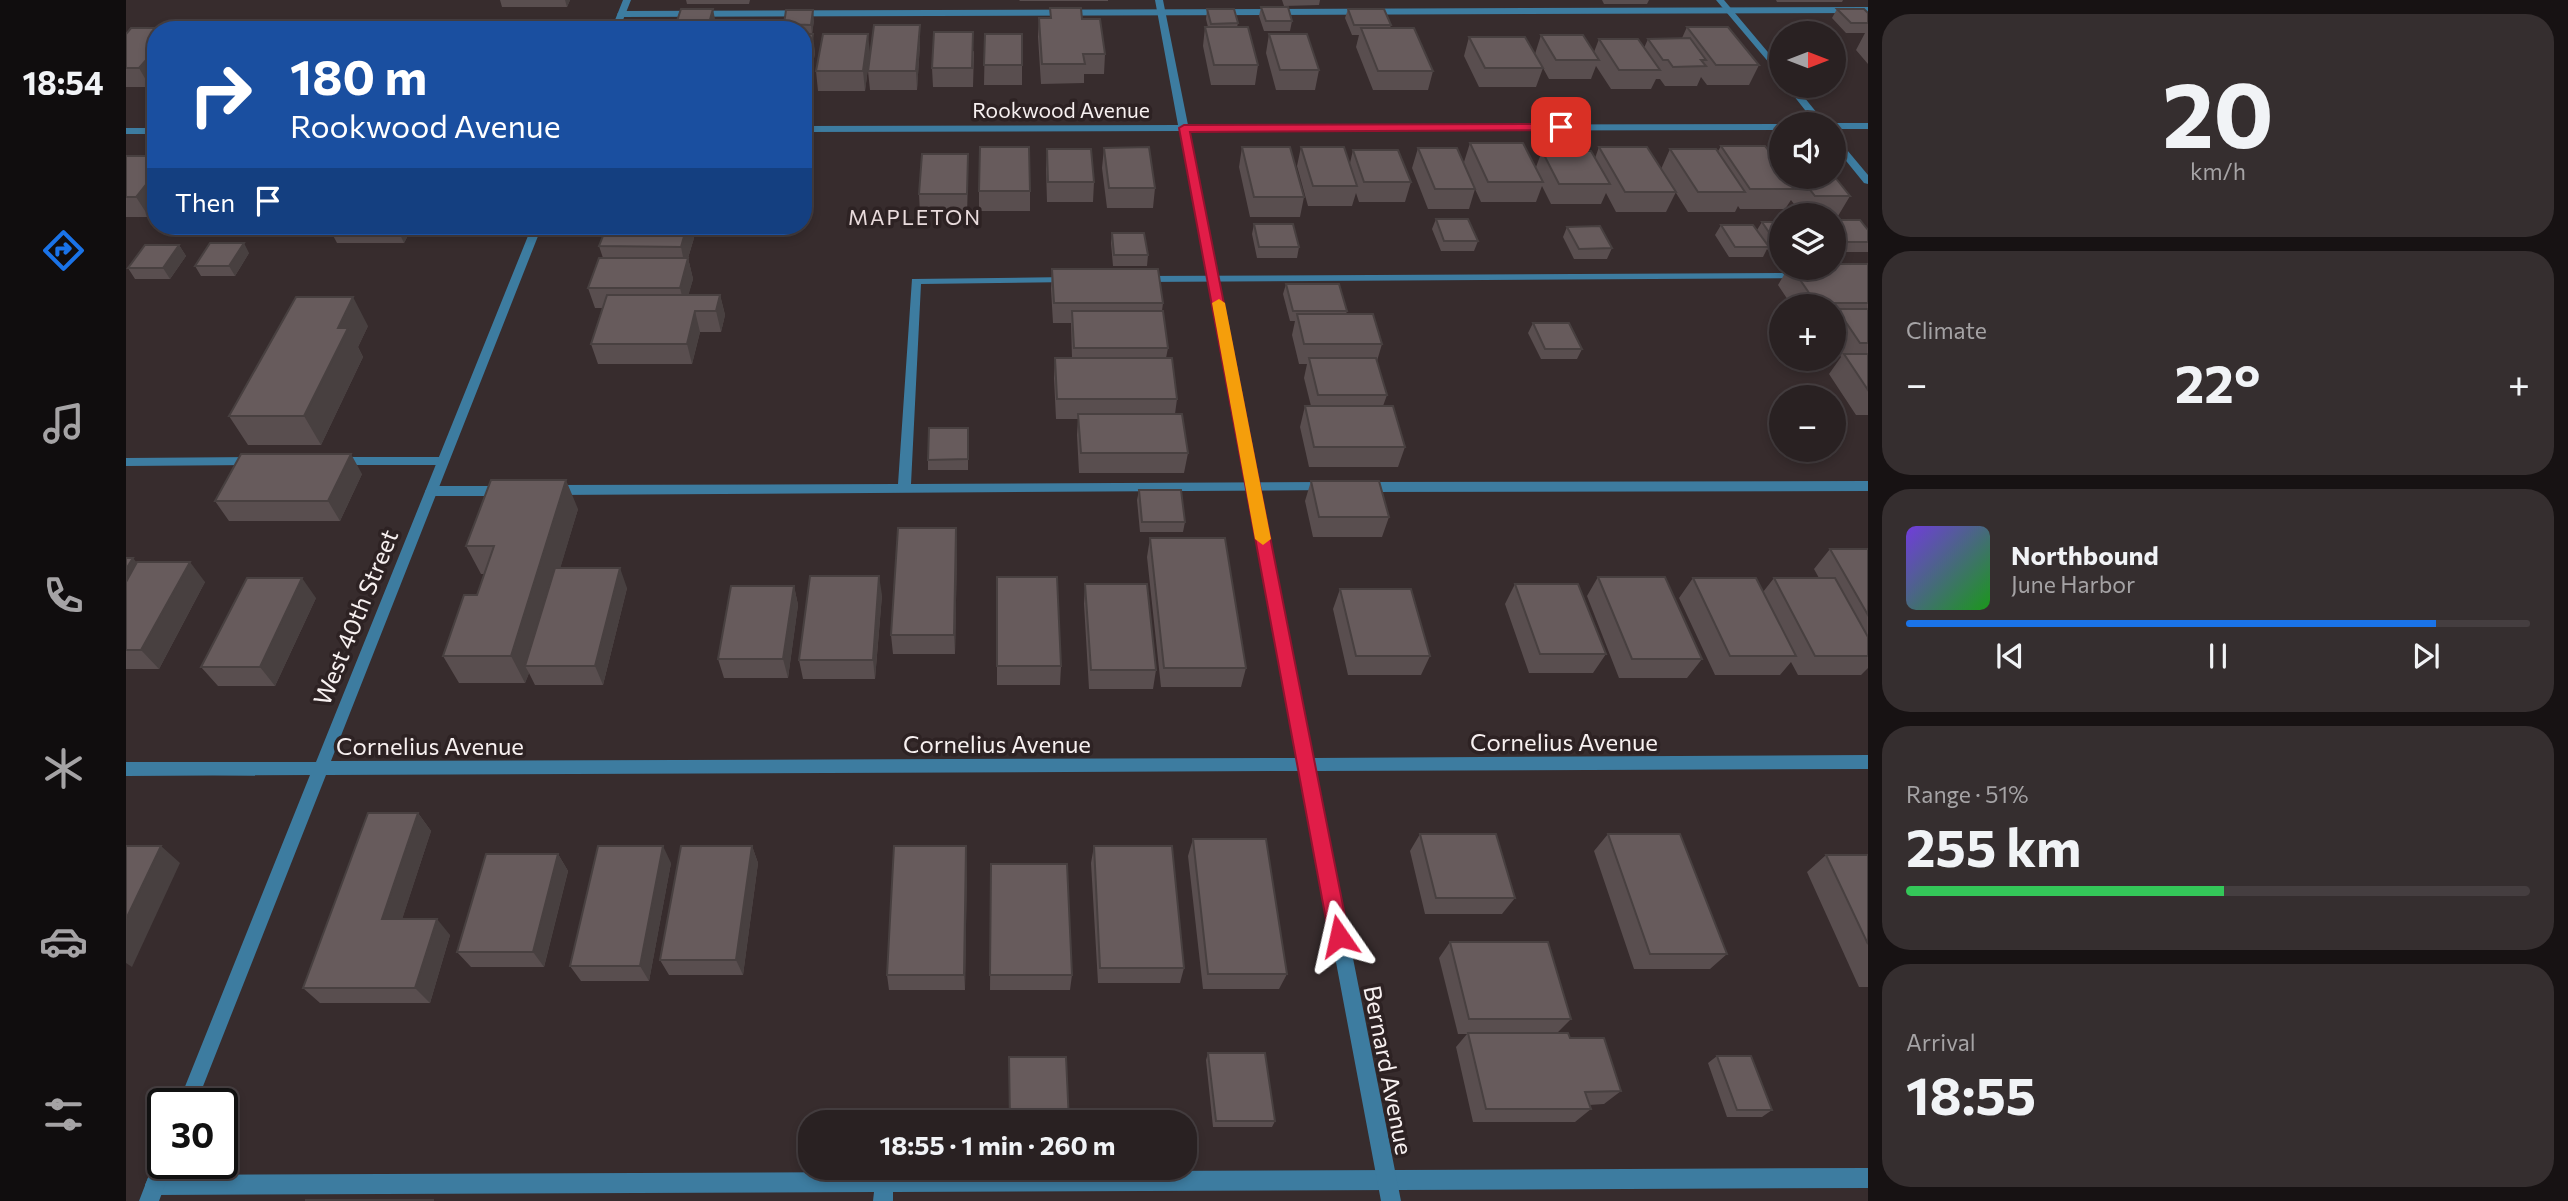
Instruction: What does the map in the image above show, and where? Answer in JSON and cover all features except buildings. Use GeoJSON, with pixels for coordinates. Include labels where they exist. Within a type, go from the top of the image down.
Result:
{"type":"FeatureCollection","features":[{"type":"Feature","properties":{"kind":"street"},"geometry":{"type":"LineString","coordinates":[[618,21],[627,0]]}},
{"type":"Feature","properties":{"kind":"street"},"geometry":{"type":"LineString","coordinates":[[942,13],[943,0]]}},
{"type":"Feature","properties":{"kind":"street"},"geometry":{"type":"LineString","coordinates":[[1429,0],[1435,11]]}},
{"type":"Feature","properties":{"kind":"street"},"geometry":{"type":"LineString","coordinates":[[1720,0],[1769,59]]}},
{"type":"Feature","properties":{"kind":"street"},"geometry":{"type":"LineString","coordinates":[[621,14],[942,13],[1161,6],[1435,11],[1868,10]]}},
{"type":"Feature","properties":{"kind":"street","name":"Bernard Avenue"},"geometry":{"type":"LineString","coordinates":[[1161,6],[1391,1201]]}},
{"type":"Feature","properties":{"kind":"street"},"geometry":{"type":"LineString","coordinates":[[1800,98],[1812,112]]}},
{"type":"Feature","properties":{"kind":"street"},"geometry":{"type":"LineString","coordinates":[[1846,127],[1868,126]]}},
{"type":"Feature","properties":{"kind":"street","name":"Rookwood Avenue"},"geometry":{"type":"LineString","coordinates":[[812,129],[1769,127]]}},
{"type":"Feature","properties":{"kind":"street"},"geometry":{"type":"LineString","coordinates":[[126,131],[147,131]]}},
{"type":"Feature","properties":{"kind":"street"},"geometry":{"type":"LineString","coordinates":[[1846,154],[1868,181]]}},
{"type":"Feature","properties":{"kind":"street","name":"West 40th Street"},"geometry":{"type":"LineString","coordinates":[[193,1088],[533,235]]}},
{"type":"Feature","properties":{"kind":"street"},"geometry":{"type":"LineString","coordinates":[[1130,279],[1769,276]]}},
{"type":"Feature","properties":{"kind":"street"},"geometry":{"type":"LineString","coordinates":[[904,489],[916,281],[1077,280]]}},
{"type":"Feature","properties":{"kind":"street"},"geometry":{"type":"LineString","coordinates":[[126,462],[274,461]]}},
{"type":"Feature","properties":{"kind":"street"},"geometry":{"type":"LineString","coordinates":[[327,461],[443,461]]}},
{"type":"Feature","properties":{"kind":"street"},"geometry":{"type":"LineString","coordinates":[[431,491],[1868,486]]}},
{"type":"Feature","properties":{"kind":"street","name":"Cornelius Avenue"},"geometry":{"type":"LineString","coordinates":[[126,769],[1868,762]]}},
{"type":"Feature","properties":{"kind":"street"},"geometry":{"type":"LineString","coordinates":[[152,1193],[883,1192],[1387,1180],[1868,1178]]}},
{"type":"Feature","properties":{"kind":"slow traffic"},"geometry":{"type":"LineString","coordinates":[[1219,303],[1263,539]]}},
{"type":"Feature","properties":{"kind":"district","name":"MAPLETON"},"geometry":{"type":"Point","coordinates":[915,216]}},
{"type":"Feature","properties":{"kind":"route"},"geometry":{"type":"LineString","coordinates":[[1339,936],[1184,128],[1561,127]]}}]}
